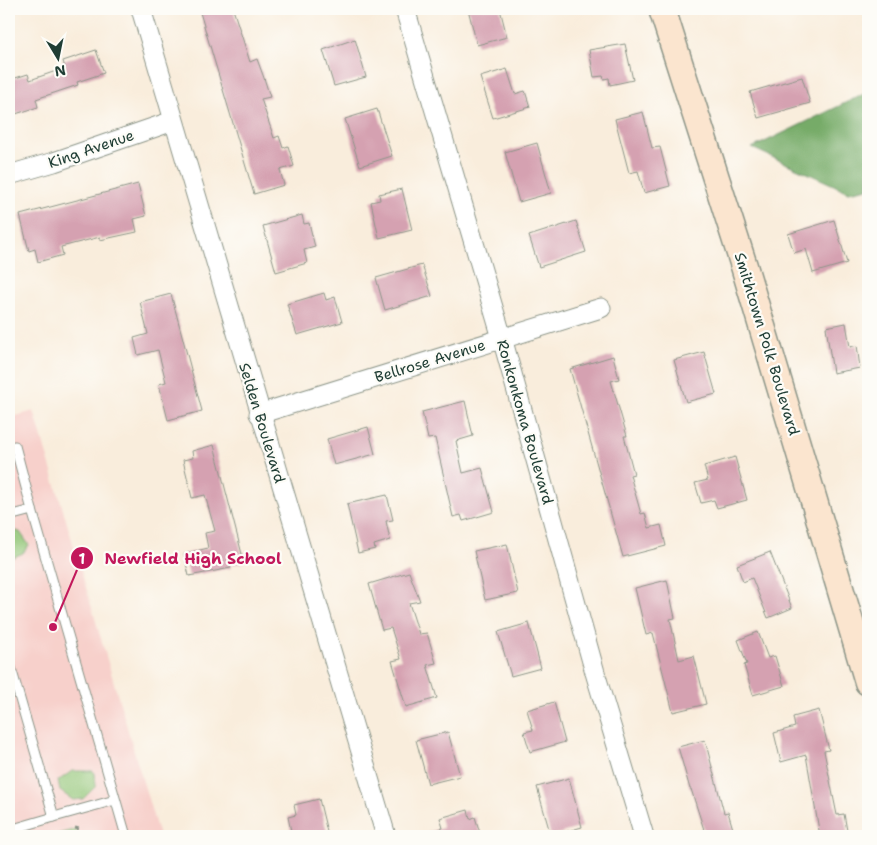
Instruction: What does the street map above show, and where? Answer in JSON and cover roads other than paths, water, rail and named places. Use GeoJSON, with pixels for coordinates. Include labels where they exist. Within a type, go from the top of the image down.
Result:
{"type":"FeatureCollection","features":[{"type":"Feature","properties":{"kind":"street","name":"Selden Boulevard"},"geometry":{"type":"LineString","coordinates":[[141,9],[259,414],[386,836]]}},
{"type":"Feature","properties":{"kind":"street","name":"Ronkonkoma Boulevard"},"geometry":{"type":"LineString","coordinates":[[405,9],[502,338],[596,676],[644,836]]}},
{"type":"Feature","properties":{"kind":"street","name":"Smithtown Polk Boulevard"},"geometry":{"type":"LineString","coordinates":[[662,9],[744,266],[868,682]]}},
{"type":"Feature","properties":{"kind":"street","name":"King Avenue"},"geometry":{"type":"LineString","coordinates":[[9,175],[54,162],[173,121]]}},
{"type":"Feature","properties":{"kind":"street","name":"Bellrose Avenue"},"geometry":{"type":"LineString","coordinates":[[259,414],[601,308]]}},
{"type":"Feature","properties":{"kind":"lane"},"geometry":{"type":"LineString","coordinates":[[9,447],[15,446],[126,836]]}},
{"type":"Feature","properties":{"kind":"lane"},"geometry":{"type":"LineString","coordinates":[[9,516],[32,510]]}},
{"type":"Feature","properties":{"kind":"lane"},"geometry":{"type":"LineString","coordinates":[[9,661],[54,817]]}},
{"type":"Feature","properties":{"kind":"lane"},"geometry":{"type":"LineString","coordinates":[[13,829],[115,800]]}},
{"type":"Feature","properties":{"kind":"place","name":"Newfield High School"},"geometry":{"type":"Point","coordinates":[53,627]}}]}
